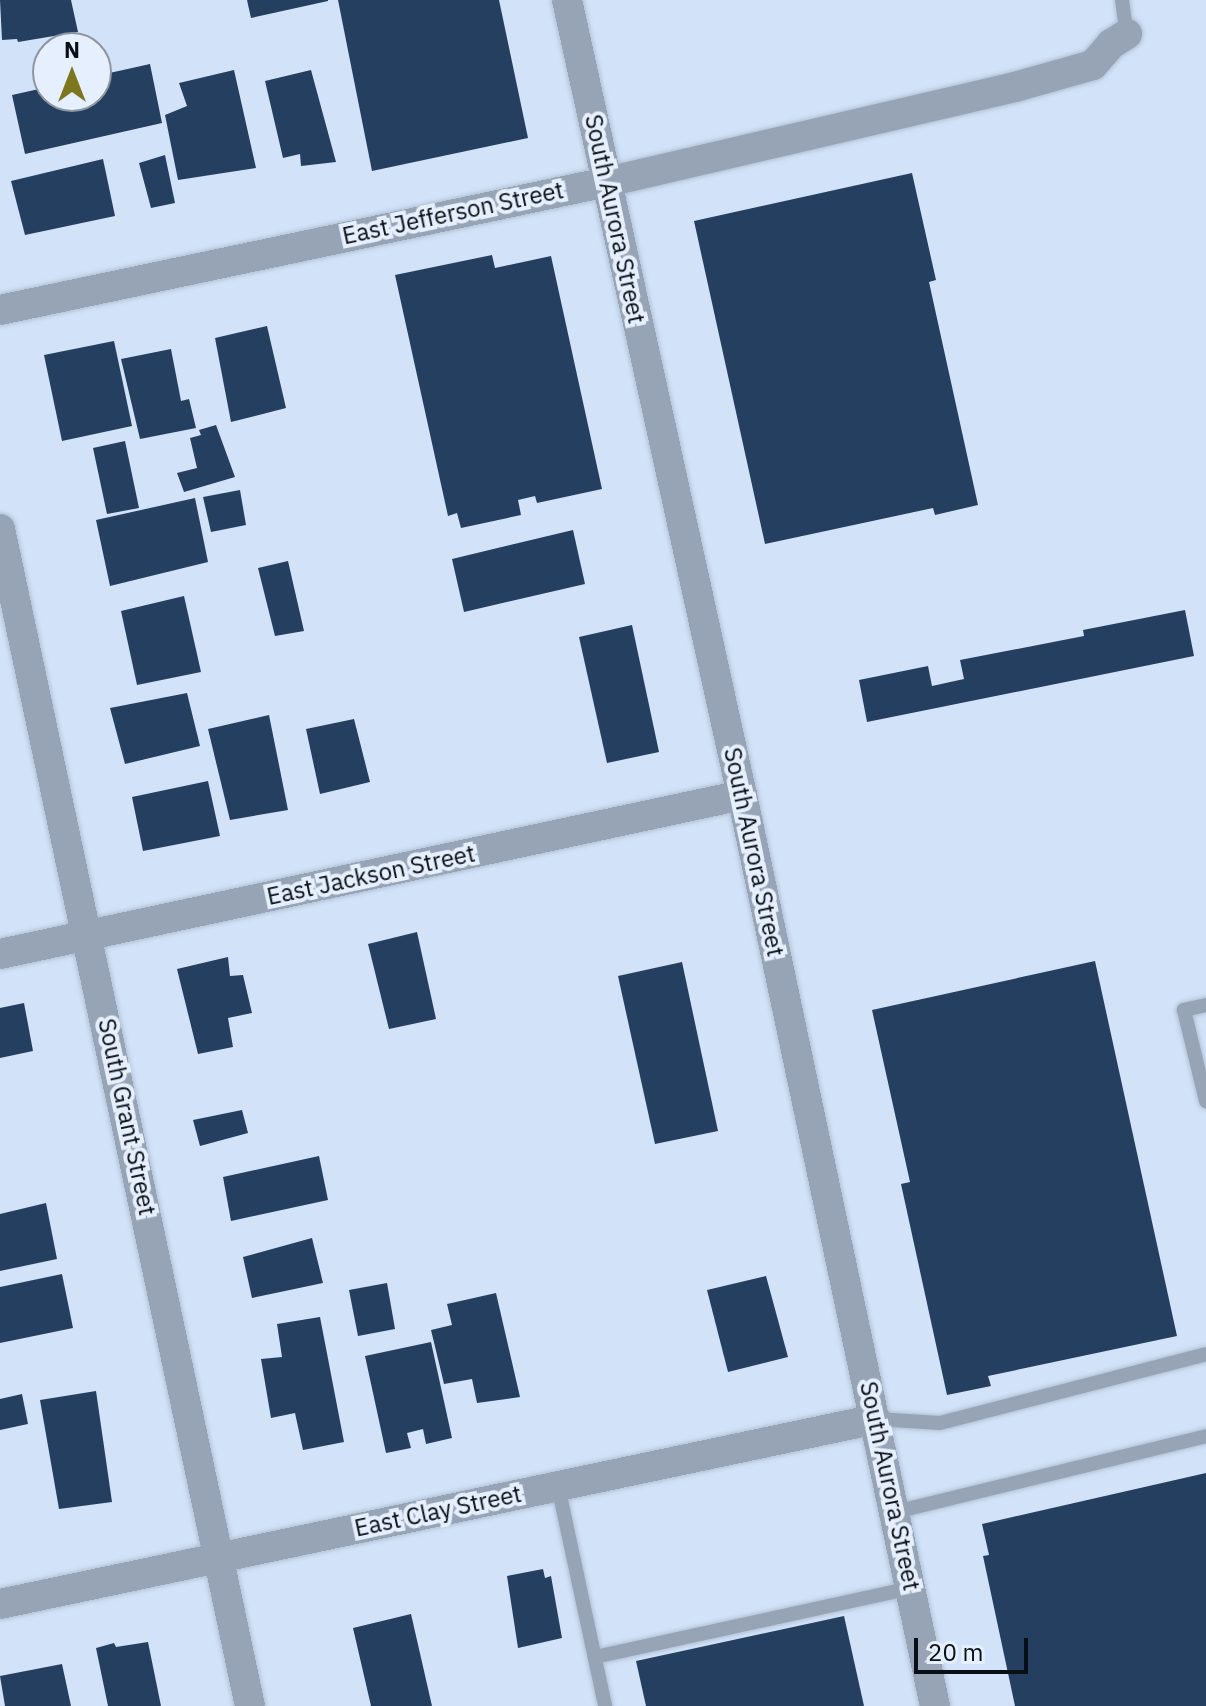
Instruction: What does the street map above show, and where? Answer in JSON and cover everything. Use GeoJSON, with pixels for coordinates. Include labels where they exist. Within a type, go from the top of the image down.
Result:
{"type":"FeatureCollection","features":[{"type":"Feature","properties":{"kind":"street","name":"South Aurora Street"},"geometry":{"type":"LineString","coordinates":[[567,0],[742,795],[935,1706]]}},
{"type":"Feature","properties":{"kind":"street","name":"East Jefferson Street"},"geometry":{"type":"LineString","coordinates":[[0,310],[607,182],[1015,87],[1093,65],[1111,44],[1127,34]]}},
{"type":"Feature","properties":{"kind":"street","name":"South Grant Street"},"geometry":{"type":"LineString","coordinates":[[0,529],[250,1706]]}},
{"type":"Feature","properties":{"kind":"street","name":"East Jackson Street"},"geometry":{"type":"LineString","coordinates":[[0,954],[742,795]]}},
{"type":"Feature","properties":{"kind":"street","name":"East Clay Street"},"geometry":{"type":"LineString","coordinates":[[0,1604],[876,1419]]}},
{"type":"Feature","properties":{"kind":"lane"},"geometry":{"type":"LineString","coordinates":[[1122,0],[1127,34]]}},
{"type":"Feature","properties":{"kind":"lane"},"geometry":{"type":"LineString","coordinates":[[1206,1005],[1184,1010],[1206,1101]]}},
{"type":"Feature","properties":{"kind":"lane"},"geometry":{"type":"LineString","coordinates":[[876,1419],[940,1423],[1206,1354]]}},
{"type":"Feature","properties":{"kind":"lane"},"geometry":{"type":"LineString","coordinates":[[895,1512],[1206,1436]]}},
{"type":"Feature","properties":{"kind":"lane"},"geometry":{"type":"LineString","coordinates":[[558,1486],[605,1706]]}},
{"type":"Feature","properties":{"kind":"lane"},"geometry":{"type":"LineString","coordinates":[[595,1657],[911,1588]]}},
{"type":"Feature","properties":{"kind":"building"},"geometry":{"type":"Polygon","coordinates":[[[0,0],[71,0],[78,32],[32,32],[32,40],[2,40],[0,0]]]}},
{"type":"Feature","properties":{"kind":"building"},"geometry":{"type":"Polygon","coordinates":[[[247,0],[328,0],[328,1],[251,18],[247,0]]]}},
{"type":"Feature","properties":{"kind":"building"},"geometry":{"type":"Polygon","coordinates":[[[338,0],[499,0],[528,138],[372,171],[338,0]]]}},
{"type":"Feature","properties":{"kind":"building"},"geometry":{"type":"Polygon","coordinates":[[[150,64],[162,123],[25,154],[12,95],[32,91],[32,112],[112,112],[112,72],[150,64]]]}},
{"type":"Feature","properties":{"kind":"building"},"geometry":{"type":"Polygon","coordinates":[[[234,70],[256,168],[178,180],[165,115],[187,106],[179,83],[234,70]]]}},
{"type":"Feature","properties":{"kind":"building"},"geometry":{"type":"Polygon","coordinates":[[[311,70],[336,162],[301,166],[300,154],[283,158],[265,81],[311,70]]]}},
{"type":"Feature","properties":{"kind":"building"},"geometry":{"type":"Polygon","coordinates":[[[165,155],[175,203],[151,208],[139,163],[165,155]]]}},
{"type":"Feature","properties":{"kind":"building"},"geometry":{"type":"Polygon","coordinates":[[[103,159],[115,216],[25,235],[11,181],[103,159]]]}},
{"type":"Feature","properties":{"kind":"building"},"geometry":{"type":"Polygon","coordinates":[[[912,173],[936,280],[929,282],[978,505],[935,515],[933,508],[765,544],[694,221],[912,173]]]}},
{"type":"Feature","properties":{"kind":"building"},"geometry":{"type":"Polygon","coordinates":[[[492,255],[495,268],[551,256],[602,489],[537,503],[535,496],[518,500],[521,515],[461,528],[457,513],[448,516],[395,275],[492,255]]]}},
{"type":"Feature","properties":{"kind":"building"},"geometry":{"type":"Polygon","coordinates":[[[267,326],[286,408],[231,422],[215,338],[267,326]]]}},
{"type":"Feature","properties":{"kind":"building"},"geometry":{"type":"Polygon","coordinates":[[[114,341],[132,426],[62,441],[44,355],[114,341]]]}},
{"type":"Feature","properties":{"kind":"building"},"geometry":{"type":"Polygon","coordinates":[[[171,349],[181,401],[189,399],[196,428],[140,439],[121,359],[171,349]]]}},
{"type":"Feature","properties":{"kind":"building"},"geometry":{"type":"Polygon","coordinates":[[[216,425],[235,477],[184,492],[177,473],[197,468],[190,438],[201,435],[199,430],[216,425]]]}},
{"type":"Feature","properties":{"kind":"building"},"geometry":{"type":"Polygon","coordinates":[[[125,441],[139,508],[107,514],[93,448],[125,441]]]}},
{"type":"Feature","properties":{"kind":"building"},"geometry":{"type":"Polygon","coordinates":[[[240,490],[246,525],[211,532],[203,497],[240,490]]]}},
{"type":"Feature","properties":{"kind":"building"},"geometry":{"type":"Polygon","coordinates":[[[195,498],[208,562],[110,586],[96,520],[195,498]]]}},
{"type":"Feature","properties":{"kind":"building"},"geometry":{"type":"Polygon","coordinates":[[[573,530],[585,584],[464,612],[452,559],[573,530]]]}},
{"type":"Feature","properties":{"kind":"building"},"geometry":{"type":"Polygon","coordinates":[[[288,561],[304,631],[275,636],[258,568],[288,561]]]}},
{"type":"Feature","properties":{"kind":"building"},"geometry":{"type":"Polygon","coordinates":[[[184,596],[201,672],[137,685],[121,611],[184,596]]]}},
{"type":"Feature","properties":{"kind":"building"},"geometry":{"type":"Polygon","coordinates":[[[1185,610],[1194,656],[867,722],[859,680],[928,666],[932,686],[964,679],[960,660],[1084,636],[1083,630],[1185,610]]]}},
{"type":"Feature","properties":{"kind":"building"},"geometry":{"type":"Polygon","coordinates":[[[632,625],[659,752],[607,763],[579,637],[632,625]]]}},
{"type":"Feature","properties":{"kind":"building"},"geometry":{"type":"Polygon","coordinates":[[[187,693],[200,746],[125,764],[110,708],[187,693]]]}},
{"type":"Feature","properties":{"kind":"building"},"geometry":{"type":"Polygon","coordinates":[[[269,715],[288,810],[230,820],[208,729],[269,715]]]}},
{"type":"Feature","properties":{"kind":"building"},"geometry":{"type":"Polygon","coordinates":[[[354,719],[370,782],[320,794],[306,729],[354,719]]]}},
{"type":"Feature","properties":{"kind":"building"},"geometry":{"type":"Polygon","coordinates":[[[208,781],[220,836],[143,851],[132,797],[208,781]]]}},
{"type":"Feature","properties":{"kind":"building"},"geometry":{"type":"Polygon","coordinates":[[[417,932],[436,1019],[389,1029],[368,944],[417,932]]]}},
{"type":"Feature","properties":{"kind":"building"},"geometry":{"type":"Polygon","coordinates":[[[228,957],[230,976],[243,975],[252,1013],[228,1018],[233,1047],[198,1054],[177,969],[228,957]]]}},
{"type":"Feature","properties":{"kind":"building"},"geometry":{"type":"Polygon","coordinates":[[[1095,961],[1177,1336],[988,1376],[991,1386],[947,1395],[901,1184],[910,1182],[872,1010],[1095,961]]]}},
{"type":"Feature","properties":{"kind":"building"},"geometry":{"type":"Polygon","coordinates":[[[682,962],[718,1131],[655,1144],[618,976],[682,962]]]}},
{"type":"Feature","properties":{"kind":"building"},"geometry":{"type":"Polygon","coordinates":[[[24,1003],[33,1051],[0,1058],[0,1008],[24,1003]]]}},
{"type":"Feature","properties":{"kind":"building"},"geometry":{"type":"Polygon","coordinates":[[[242,1110],[248,1133],[200,1146],[193,1120],[242,1110]]]}},
{"type":"Feature","properties":{"kind":"building"},"geometry":{"type":"Polygon","coordinates":[[[319,1156],[328,1200],[231,1221],[223,1177],[319,1156]]]}},
{"type":"Feature","properties":{"kind":"building"},"geometry":{"type":"Polygon","coordinates":[[[46,1203],[57,1259],[0,1271],[0,1214],[46,1203]]]}},
{"type":"Feature","properties":{"kind":"building"},"geometry":{"type":"Polygon","coordinates":[[[312,1238],[323,1283],[252,1298],[243,1257],[312,1238]]]}},
{"type":"Feature","properties":{"kind":"building"},"geometry":{"type":"Polygon","coordinates":[[[62,1274],[73,1328],[0,1343],[0,1287],[62,1274]]]}},
{"type":"Feature","properties":{"kind":"building"},"geometry":{"type":"Polygon","coordinates":[[[766,1276],[788,1357],[728,1372],[707,1290],[766,1276]]]}},
{"type":"Feature","properties":{"kind":"building"},"geometry":{"type":"Polygon","coordinates":[[[387,1283],[395,1329],[358,1336],[349,1290],[387,1283]]]}},
{"type":"Feature","properties":{"kind":"building"},"geometry":{"type":"Polygon","coordinates":[[[496,1293],[520,1397],[477,1403],[472,1379],[444,1384],[431,1330],[452,1325],[447,1304],[496,1293]]]}},
{"type":"Feature","properties":{"kind":"building"},"geometry":{"type":"Polygon","coordinates":[[[320,1317],[344,1442],[303,1450],[295,1413],[271,1418],[261,1359],[282,1357],[277,1324],[320,1317]]]}},
{"type":"Feature","properties":{"kind":"building"},"geometry":{"type":"Polygon","coordinates":[[[431,1342],[452,1438],[426,1444],[423,1429],[407,1433],[411,1448],[386,1453],[365,1356],[431,1342]]]}},
{"type":"Feature","properties":{"kind":"building"},"geometry":{"type":"Polygon","coordinates":[[[96,1391],[112,1502],[59,1509],[40,1400],[96,1391]]]}},
{"type":"Feature","properties":{"kind":"building"},"geometry":{"type":"Polygon","coordinates":[[[22,1394],[28,1424],[0,1430],[0,1399],[22,1394]]]}},
{"type":"Feature","properties":{"kind":"building"},"geometry":{"type":"Polygon","coordinates":[[[1206,1473],[1206,1706],[1015,1706],[983,1556],[989,1555],[982,1524],[1206,1473]]]}},
{"type":"Feature","properties":{"kind":"building"},"geometry":{"type":"Polygon","coordinates":[[[543,1569],[545,1578],[551,1576],[562,1638],[518,1648],[507,1576],[543,1569]]]}},
{"type":"Feature","properties":{"kind":"building"},"geometry":{"type":"Polygon","coordinates":[[[411,1614],[432,1706],[371,1706],[353,1628],[411,1614]]]}},
{"type":"Feature","properties":{"kind":"building"},"geometry":{"type":"Polygon","coordinates":[[[844,1616],[864,1706],[646,1706],[636,1661],[844,1616]]]}},
{"type":"Feature","properties":{"kind":"building"},"geometry":{"type":"Polygon","coordinates":[[[148,1642],[161,1706],[108,1706],[96,1648],[114,1643],[116,1647],[148,1642]]]}},
{"type":"Feature","properties":{"kind":"building"},"geometry":{"type":"Polygon","coordinates":[[[62,1664],[71,1706],[5,1706],[0,1676],[62,1664]]]}}]}
